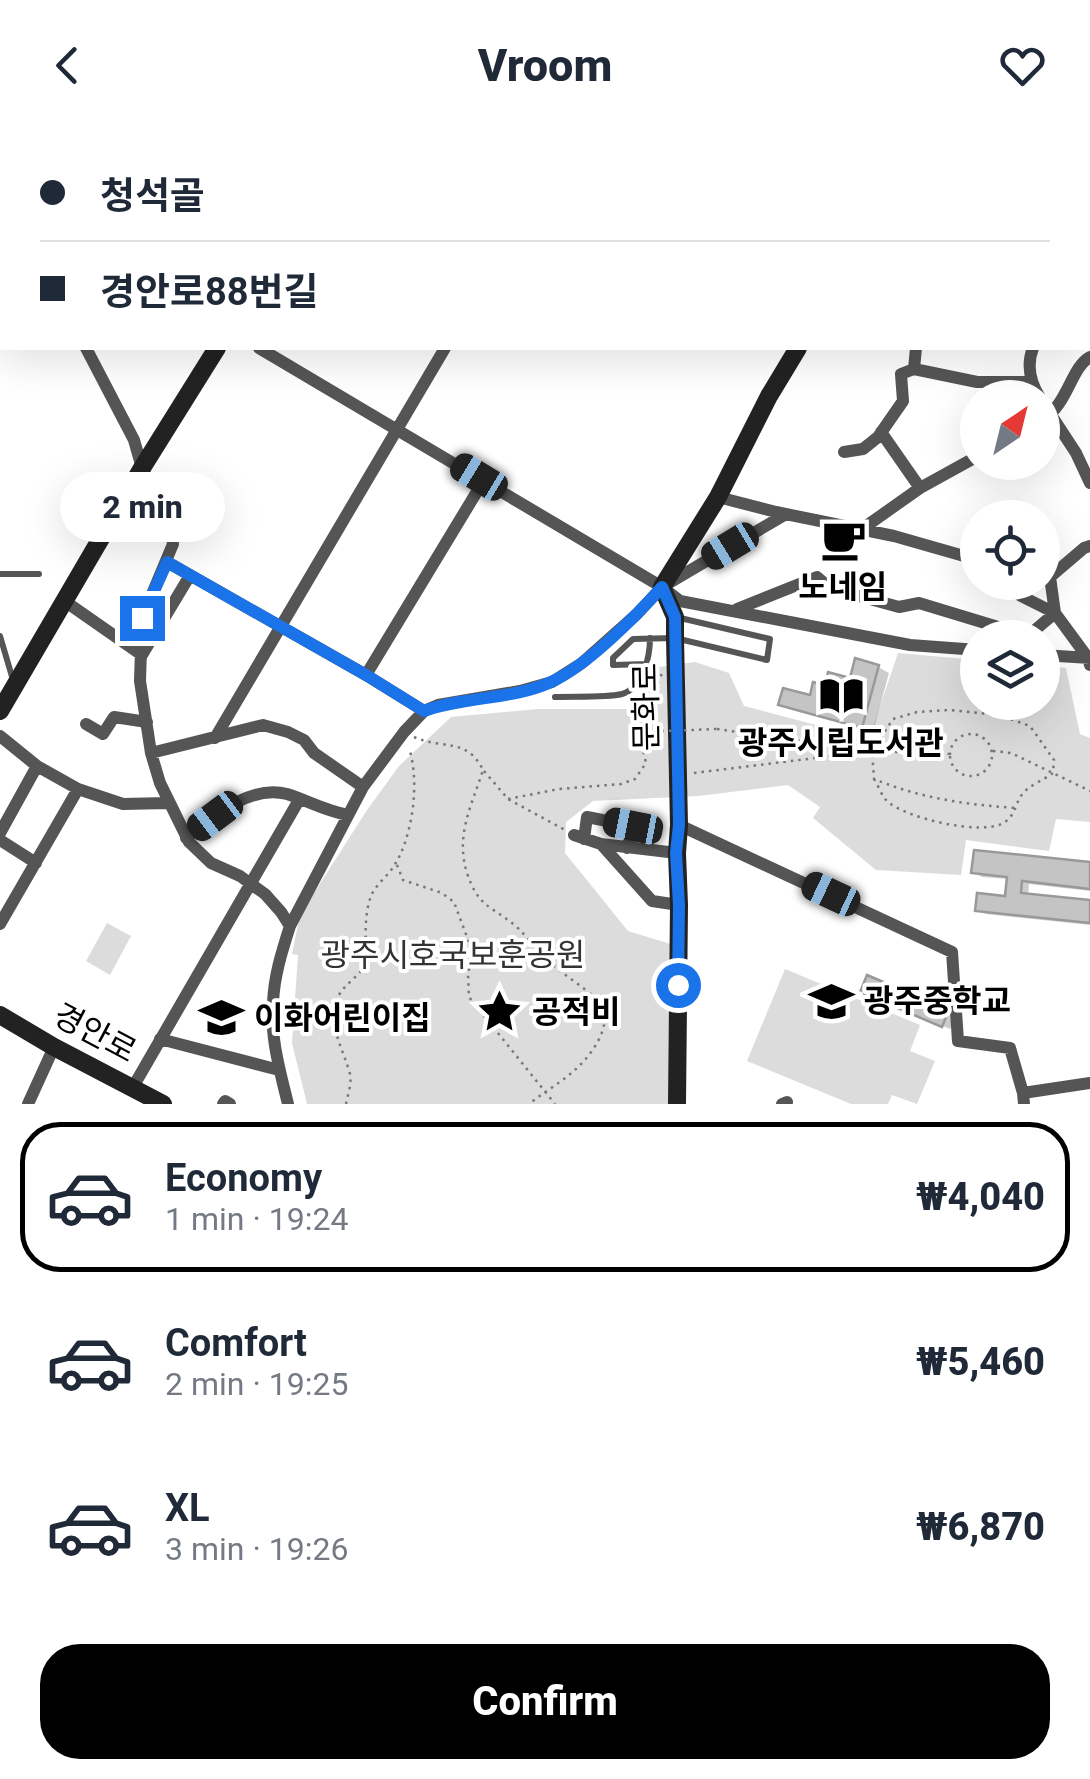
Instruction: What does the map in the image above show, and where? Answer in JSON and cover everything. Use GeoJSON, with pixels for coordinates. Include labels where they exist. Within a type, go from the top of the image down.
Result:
{"type":"FeatureCollection","features":[{"type":"Feature","properties":{"kind":"street"},"geometry":{"type":"LineString","coordinates":[[87,350],[134,440],[142,468],[170,524],[172,544],[167,562],[142,618],[140,682],[151,753],[168,804],[186,838],[211,863],[240,876],[265,894],[290,926]]}},
{"type":"Feature","properties":{"kind":"street"},"geometry":{"type":"LineString","coordinates":[[0,711],[216,350]]}},
{"type":"Feature","properties":{"kind":"street"},"geometry":{"type":"LineString","coordinates":[[262,350],[399,428],[680,601],[910,645],[960,649]]}},
{"type":"Feature","properties":{"kind":"street"},"geometry":{"type":"LineString","coordinates":[[215,738],[444,350]]}},
{"type":"Feature","properties":{"kind":"street"},"geometry":{"type":"LineString","coordinates":[[288,1104],[276,1059],[272,1005],[279,962],[290,926],[363,787],[424,711],[552,682],[582,662],[637,614],[662,587],[718,497],[791,350]]}},
{"type":"Feature","properties":{"kind":"street"},"geometry":{"type":"LineString","coordinates":[[914,369],[916,350]]}},
{"type":"Feature","properties":{"kind":"street"},"geometry":{"type":"LineString","coordinates":[[1030,380],[1031,352]]}},
{"type":"Feature","properties":{"kind":"street"},"geometry":{"type":"LineString","coordinates":[[1060,400],[1082,362],[1090,357]]}},
{"type":"Feature","properties":{"kind":"street"},"geometry":{"type":"LineString","coordinates":[[844,452],[863,449],[882,432],[903,400],[901,374],[914,369],[967,380]]}},
{"type":"Feature","properties":{"kind":"street"},"geometry":{"type":"LineString","coordinates":[[882,432],[920,488]]}},
{"type":"Feature","properties":{"kind":"street"},"geometry":{"type":"LineString","coordinates":[[1060,434],[1076,454],[1090,483]]}},
{"type":"Feature","properties":{"kind":"street"},"geometry":{"type":"LineString","coordinates":[[862,529],[920,488],[960,466]]}},
{"type":"Feature","properties":{"kind":"street"},"geometry":{"type":"LineString","coordinates":[[366,675],[484,480]]}},
{"type":"Feature","properties":{"kind":"street"},"geometry":{"type":"LineString","coordinates":[[718,497],[960,555]]}},
{"type":"Feature","properties":{"kind":"street"},"geometry":{"type":"LineString","coordinates":[[662,587],[786,514]]}},
{"type":"Feature","properties":{"kind":"street"},"geometry":{"type":"LineString","coordinates":[[1060,566],[1090,546]]}},
{"type":"Feature","properties":{"kind":"street"},"geometry":{"type":"LineString","coordinates":[[167,562],[424,711]]}},
{"type":"Feature","properties":{"kind":"street"},"geometry":{"type":"LineString","coordinates":[[735,610],[817,576],[830,588],[900,606],[919,603],[1028,636],[1055,613]]}},
{"type":"Feature","properties":{"kind":"street"},"geometry":{"type":"LineString","coordinates":[[142,655],[189,577]]}},
{"type":"Feature","properties":{"kind":"street","name":"문화로"},"geometry":{"type":"LineString","coordinates":[[662,587],[675,617],[676,638],[677,1104]]}},
{"type":"Feature","properties":{"kind":"street"},"geometry":{"type":"LineString","coordinates":[[1029,600],[1055,613]]}},
{"type":"Feature","properties":{"kind":"street"},"geometry":{"type":"LineString","coordinates":[[1052,600],[1055,613],[1089,660]]}},
{"type":"Feature","properties":{"kind":"street"},"geometry":{"type":"LineString","coordinates":[[66,602],[142,655]]}},
{"type":"Feature","properties":{"kind":"street"},"geometry":{"type":"LineString","coordinates":[[1060,657],[1089,660]]}},
{"type":"Feature","properties":{"kind":"street"},"geometry":{"type":"LineString","coordinates":[[86,724],[103,734],[114,717],[146,722]]}},
{"type":"Feature","properties":{"kind":"street"},"geometry":{"type":"LineString","coordinates":[[151,753],[263,725],[304,740],[314,753],[363,787]]}},
{"type":"Feature","properties":{"kind":"street"},"geometry":{"type":"LineString","coordinates":[[0,736],[37,766],[78,789],[123,804],[168,804]]}},
{"type":"Feature","properties":{"kind":"street"},"geometry":{"type":"LineString","coordinates":[[36,863],[0,837],[37,766]]}},
{"type":"Feature","properties":{"kind":"street"},"geometry":{"type":"LineString","coordinates":[[0,924],[78,789]]}},
{"type":"Feature","properties":{"kind":"street"},"geometry":{"type":"LineString","coordinates":[[186,838],[239,800],[267,793],[284,793],[326,810],[348,814]]}},
{"type":"Feature","properties":{"kind":"street"},"geometry":{"type":"LineString","coordinates":[[133,1087],[299,800]]}},
{"type":"Feature","properties":{"kind":"street"},"geometry":{"type":"LineString","coordinates":[[627,848],[633,826],[587,817],[579,837],[601,844],[627,848],[676,853]]}},
{"type":"Feature","properties":{"kind":"street"},"geometry":{"type":"LineString","coordinates":[[679,825],[952,952],[958,1041],[1010,1048],[1024,1098],[1090,1083]]}},
{"type":"Feature","properties":{"kind":"street"},"geometry":{"type":"LineString","coordinates":[[601,844],[652,901],[679,905]]}},
{"type":"Feature","properties":{"kind":"street","name":"경안로"},"geometry":{"type":"LineString","coordinates":[[0,1015],[163,1104]]}},
{"type":"Feature","properties":{"kind":"street"},"geometry":{"type":"LineString","coordinates":[[160,1039],[280,1070]]}},
{"type":"Feature","properties":{"kind":"street"},"geometry":{"type":"LineString","coordinates":[[28,1104],[54,1047]]}},
{"type":"Feature","properties":{"kind":"lane"},"geometry":{"type":"LineString","coordinates":[[0,574],[39,574]]}},
{"type":"Feature","properties":{"kind":"lane"},"geometry":{"type":"LineString","coordinates":[[648,664],[613,666],[614,658],[633,639],[650,638],[676,638],[767,660],[770,639],[675,617]]}},
{"type":"Feature","properties":{"kind":"lane"},"geometry":{"type":"LineString","coordinates":[[0,636],[15,686]]}},
{"type":"Feature","properties":{"kind":"lane"},"geometry":{"type":"LineString","coordinates":[[555,697],[624,694],[648,664],[650,638]]}},
{"type":"Feature","properties":{"kind":"path"},"geometry":{"type":"LineString","coordinates":[[508,799],[559,789],[621,784],[635,778],[646,763],[638,732],[663,670]]}},
{"type":"Feature","properties":{"kind":"path"},"geometry":{"type":"LineString","coordinates":[[949,710],[998,715],[1030,726],[1054,760],[1053,773],[1021,795],[1006,822],[991,828],[926,820],[886,800],[874,779],[872,751],[893,720],[917,712],[949,710]]}},
{"type":"Feature","properties":{"kind":"path"},"geometry":{"type":"LineString","coordinates":[[638,732],[717,729],[872,751],[949,754]]}},
{"type":"Feature","properties":{"kind":"path"},"geometry":{"type":"LineString","coordinates":[[404,732],[431,744],[464,748],[476,756],[508,799],[579,837]]}},
{"type":"Feature","properties":{"kind":"path"},"geometry":{"type":"LineString","coordinates":[[346,1104],[351,1078],[336,1040],[338,995],[356,978],[369,956],[366,929],[370,898],[396,864],[408,836],[414,800],[414,763],[404,732]]}},
{"type":"Feature","properties":{"kind":"path"},"geometry":{"type":"LineString","coordinates":[[966,734],[979,736],[991,751],[990,764],[972,776],[958,772],[950,761],[954,741],[966,734]]}},
{"type":"Feature","properties":{"kind":"path"},"geometry":{"type":"LineString","coordinates":[[677,774],[872,751]]}},
{"type":"Feature","properties":{"kind":"path"},"geometry":{"type":"LineString","coordinates":[[991,751],[1011,753],[1090,791]]}},
{"type":"Feature","properties":{"kind":"path"},"geometry":{"type":"LineString","coordinates":[[483,770],[464,821],[463,847],[467,872],[479,899],[516,927],[549,962],[601,1005],[605,1022],[578,1068],[529,1104]]}},
{"type":"Feature","properties":{"kind":"path"},"geometry":{"type":"LineString","coordinates":[[874,779],[922,796],[972,806],[1017,808]]}},
{"type":"Feature","properties":{"kind":"path"},"geometry":{"type":"LineString","coordinates":[[396,864],[403,880],[442,892],[454,902],[473,952],[468,974],[469,997],[554,1104]]}},
{"type":"Feature","properties":{"kind":"green space","name":"광주시호국보훈공원"},"geometry":{"type":"Polygon","coordinates":[[[898,653],[960,658],[960,720],[1060,720],[1060,667],[1066,668],[1080,734],[1090,738],[1090,822],[1056,819],[1049,851],[966,840],[961,875],[876,870],[813,818],[820,807],[788,785],[698,796],[593,801],[566,822],[565,853],[628,931],[674,945],[675,1104],[307,1104],[292,1043],[298,955],[292,954],[300,915],[399,766],[451,717],[538,709],[629,709],[659,667],[695,662],[729,673],[744,706],[869,739],[898,653]]]}},
{"type":"Feature","properties":{"kind":"green space"},"geometry":{"type":"Polygon","coordinates":[[[107,923],[131,936],[110,975],[86,961],[107,923]]]}},
{"type":"Feature","properties":{"kind":"green space"},"geometry":{"type":"Polygon","coordinates":[[[785,969],[920,1025],[910,1051],[935,1061],[917,1104],[892,1095],[888,1104],[851,1104],[747,1061],[785,969]]]}},
{"type":"Feature","properties":{"kind":"building"},"geometry":{"type":"Polygon","coordinates":[[[855,658],[879,665],[862,728],[778,705],[783,688],[810,695],[813,682],[825,685],[828,672],[850,678],[855,658]]]}},
{"type":"Feature","properties":{"kind":"building"},"geometry":{"type":"Polygon","coordinates":[[[974,850],[1090,862],[1090,889],[1022,881],[1021,893],[1090,900],[1090,923],[975,911],[977,893],[1005,896],[1007,877],[971,873],[974,850]]]}},
{"type":"Feature","properties":{"kind":"building"},"geometry":{"type":"Polygon","coordinates":[[[867,975],[949,1010],[942,1027],[860,992],[867,975]]]}},
{"type":"Feature","properties":{"kind":"place","name":"노네임"},"geometry":{"type":"Point","coordinates":[843,539]}},
{"type":"Feature","properties":{"kind":"place","name":"광주시립도서관"},"geometry":{"type":"Point","coordinates":[841,695]}},
{"type":"Feature","properties":{"kind":"place","name":"광주중학교"},"geometry":{"type":"Point","coordinates":[831,1001]}},
{"type":"Feature","properties":{"kind":"place","name":"공적비"},"geometry":{"type":"Point","coordinates":[499,1012]}},
{"type":"Feature","properties":{"kind":"place","name":"이화어린이집"},"geometry":{"type":"Point","coordinates":[221,1018]}},
{"type":"Feature","properties":{"kind":"route"},"geometry":{"type":"LineString","coordinates":[[142,618],[167,562],[424,711],[552,682],[582,662],[662,587],[675,617],[678,985]]}}]}
